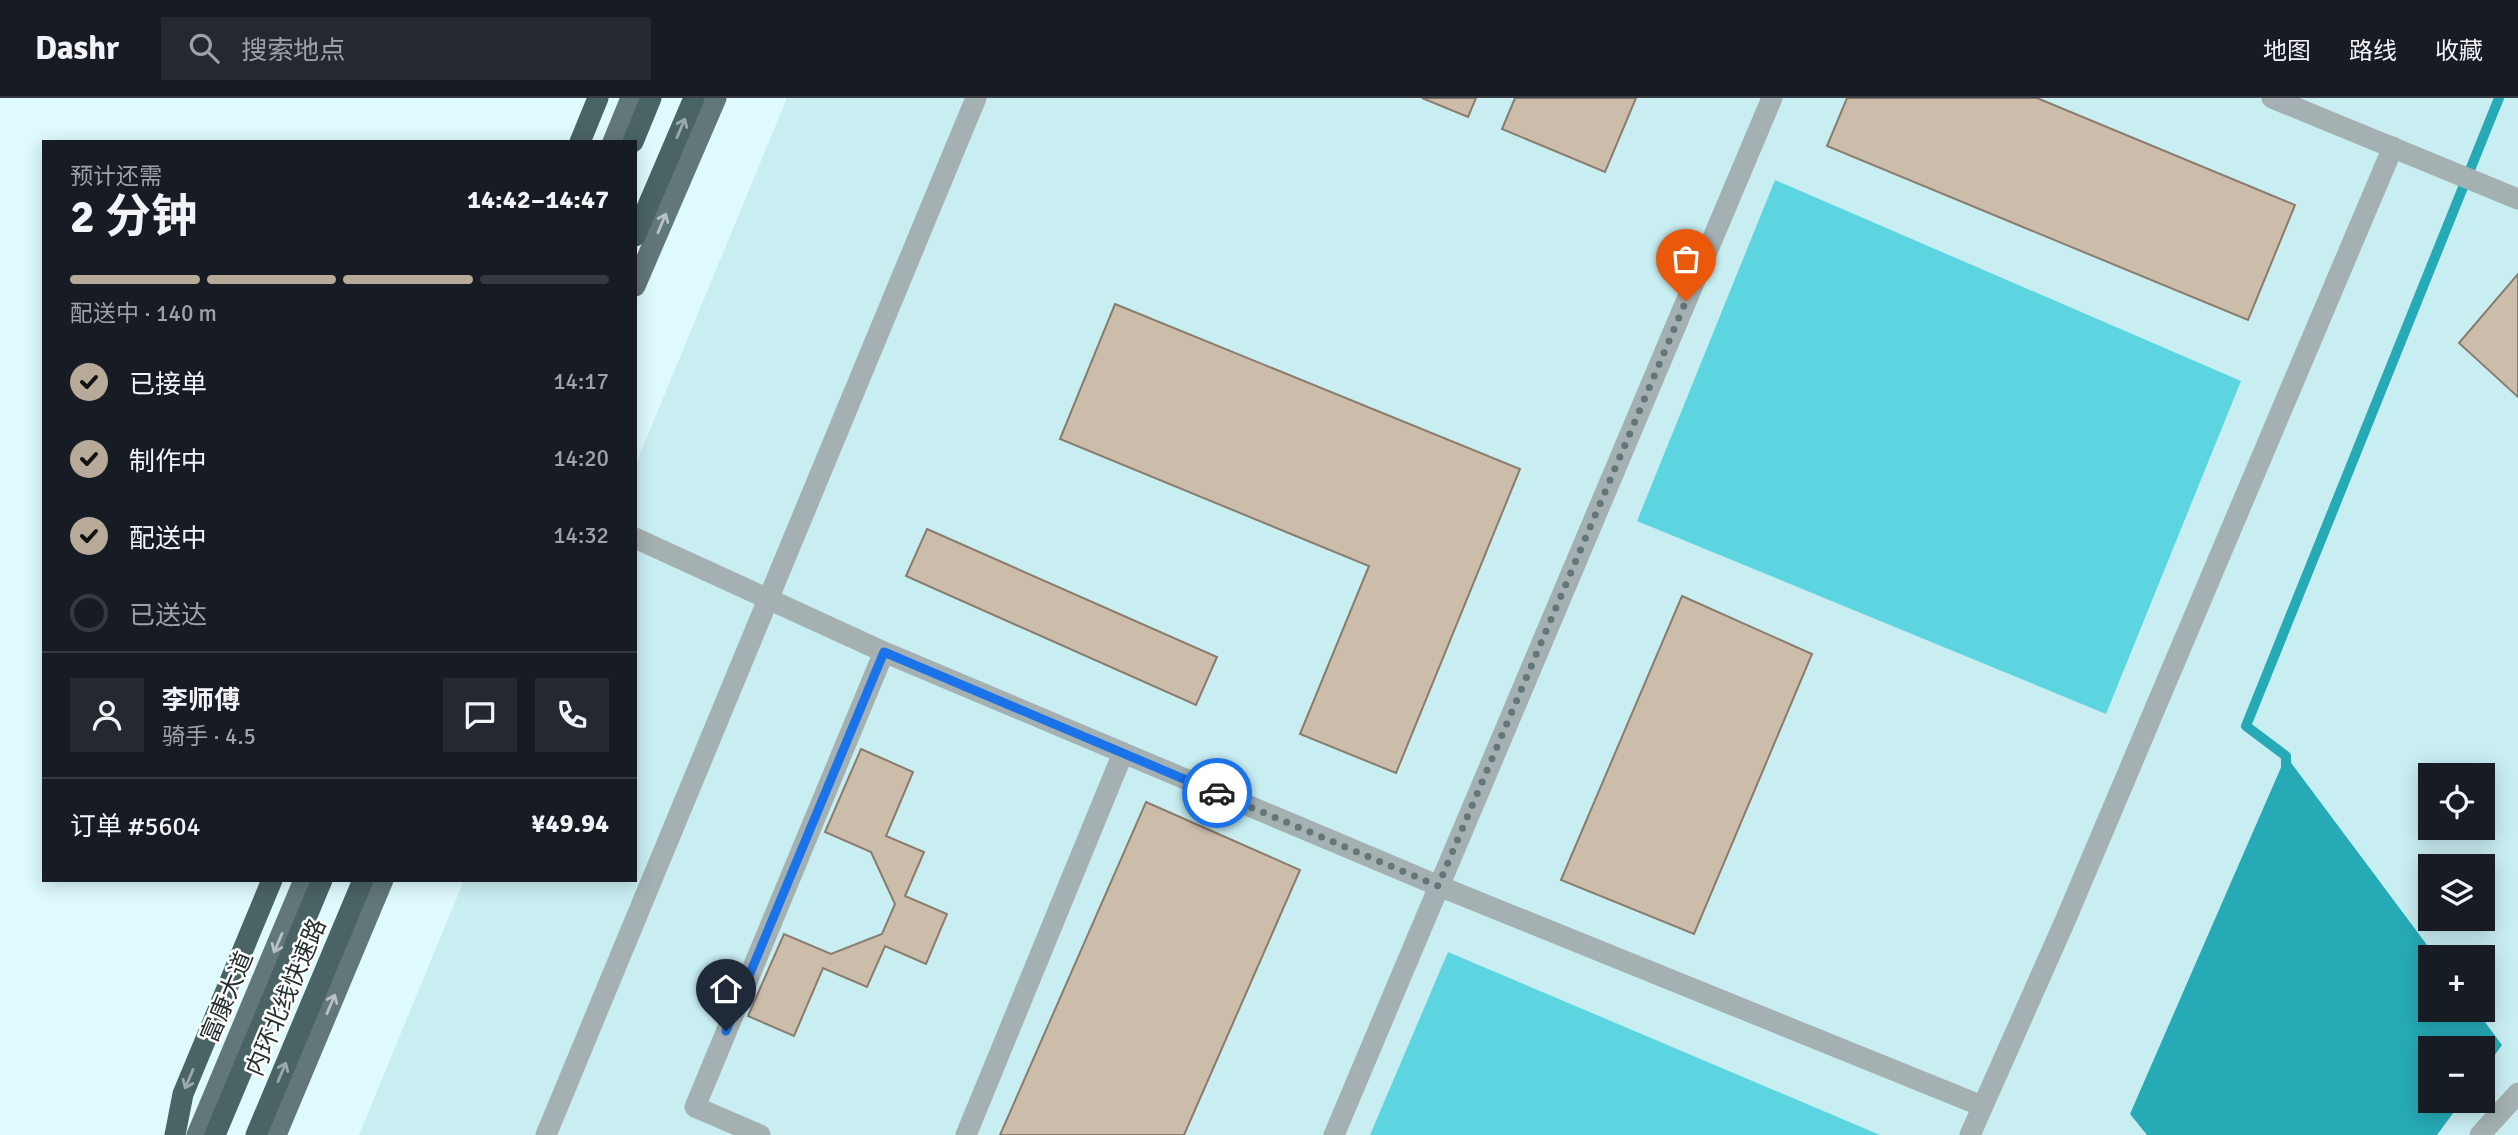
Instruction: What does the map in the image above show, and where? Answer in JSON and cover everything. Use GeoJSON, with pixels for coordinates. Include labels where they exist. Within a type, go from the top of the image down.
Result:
{"type":"FeatureCollection","features":[{"type":"Feature","properties":{"kind":"highway"},"geometry":{"type":"LineString","coordinates":[[582,137],[598,98]]}},
{"type":"Feature","properties":{"kind":"highway"},"geometry":{"type":"LineString","coordinates":[[634,140],[651,98]]}},
{"type":"Feature","properties":{"kind":"highway"},"geometry":{"type":"LineString","coordinates":[[637,231],[694,98]]}},
{"type":"Feature","properties":{"kind":"highway"},"geometry":{"type":"LineString","coordinates":[[175,1135],[183,1094],[271,882]]}},
{"type":"Feature","properties":{"kind":"highway","name":"内环北线快速路"},"geometry":{"type":"LineString","coordinates":[[215,1135],[321,882]]}},
{"type":"Feature","properties":{"kind":"highway","name":"内环北线快速路"},"geometry":{"type":"LineString","coordinates":[[256,1135],[362,882]]}},
{"type":"Feature","properties":{"kind":"main road"},"geometry":{"type":"LineString","coordinates":[[614,140],[631,98]]}},
{"type":"Feature","properties":{"kind":"main road"},"geometry":{"type":"LineString","coordinates":[[637,281],[716,98]]}},
{"type":"Feature","properties":{"kind":"main road","name":"富康大道"},"geometry":{"type":"LineString","coordinates":[[198,1135],[303,882]]}},
{"type":"Feature","properties":{"kind":"main road"},"geometry":{"type":"LineString","coordinates":[[276,1135],[382,882]]}},
{"type":"Feature","properties":{"kind":"lane"},"geometry":{"type":"LineString","coordinates":[[546,1135],[976,98]]}},
{"type":"Feature","properties":{"kind":"lane"},"geometry":{"type":"LineString","coordinates":[[1334,1135],[1772,98]]}},
{"type":"Feature","properties":{"kind":"lane"},"geometry":{"type":"LineString","coordinates":[[2272,98],[2518,199]]}},
{"type":"Feature","properties":{"kind":"lane"},"geometry":{"type":"LineString","coordinates":[[1969,1135],[2065,921],[2393,147]]}},
{"type":"Feature","properties":{"kind":"lane"},"geometry":{"type":"LineString","coordinates":[[637,539],[884,652],[1438,886],[1982,1106]]}},
{"type":"Feature","properties":{"kind":"lane"},"geometry":{"type":"LineString","coordinates":[[760,1135],[695,1107],[884,652]]}},
{"type":"Feature","properties":{"kind":"lane"},"geometry":{"type":"LineString","coordinates":[[966,1135],[1123,753]]}},
{"type":"Feature","properties":{"kind":"lane"},"geometry":{"type":"LineString","coordinates":[[2480,1135],[2518,1093]]}},
{"type":"Feature","properties":{"kind":"shaded area"},"geometry":{"type":"Polygon","coordinates":[[[787,98],[2518,98],[2518,1135],[359,1135],[463,882],[637,882],[637,461],[787,98]]]}},
{"type":"Feature","properties":{"kind":"shaded area"},"geometry":{"type":"Polygon","coordinates":[[[1775,180],[2241,381],[2106,714],[1637,521],[1775,180]]]}},
{"type":"Feature","properties":{"kind":"shaded area"},"geometry":{"type":"Polygon","coordinates":[[[2286,756],[2427,945],[2418,945],[2418,1022],[2485,1022],[2502,1045],[2495,1055],[2495,1036],[2418,1036],[2418,1113],[2453,1113],[2437,1135],[2147,1135],[2130,1114],[2286,756]]]}},
{"type":"Feature","properties":{"kind":"shaded area"},"geometry":{"type":"Polygon","coordinates":[[[1448,952],[1880,1135],[1370,1135],[1448,952]]]}},
{"type":"Feature","properties":{"kind":"building"},"geometry":{"type":"Polygon","coordinates":[[[1422,98],[1476,98],[1468,117],[1422,98]]]}},
{"type":"Feature","properties":{"kind":"building"},"geometry":{"type":"Polygon","coordinates":[[[1515,98],[1636,98],[1605,172],[1502,129],[1515,98]]]}},
{"type":"Feature","properties":{"kind":"building"},"geometry":{"type":"Polygon","coordinates":[[[1847,98],[2037,98],[2295,205],[2248,320],[1827,146],[1847,98]]]}},
{"type":"Feature","properties":{"kind":"building"},"geometry":{"type":"Polygon","coordinates":[[[2518,274],[2518,397],[2459,343],[2518,274]]]}},
{"type":"Feature","properties":{"kind":"building"},"geometry":{"type":"Polygon","coordinates":[[[1115,304],[1520,469],[1396,773],[1300,734],[1369,566],[1060,439],[1115,304]]]}},
{"type":"Feature","properties":{"kind":"building"},"geometry":{"type":"Polygon","coordinates":[[[927,529],[1217,657],[1196,705],[906,576],[927,529]]]}},
{"type":"Feature","properties":{"kind":"building"},"geometry":{"type":"Polygon","coordinates":[[[1682,596],[1812,654],[1694,934],[1561,880],[1682,596]]]}},
{"type":"Feature","properties":{"kind":"building"},"geometry":{"type":"Polygon","coordinates":[[[861,749],[913,772],[886,836],[924,852],[905,896],[947,914],[926,964],[885,946],[867,987],[823,968],[794,1036],[748,1016],[784,934],[831,954],[882,934],[895,904],[871,852],[825,832],[861,749]]]}},
{"type":"Feature","properties":{"kind":"building"},"geometry":{"type":"Polygon","coordinates":[[[1146,802],[1300,870],[1184,1135],[1000,1135],[1146,802]]]}},
{"type":"Feature","properties":{"kind":"waterway"},"geometry":{"type":"LineString","coordinates":[[2286,769],[2286,756],[2246,726],[2499,98]]}},
{"type":"Feature","properties":{"kind":"way so far"},"geometry":{"type":"LineString","coordinates":[[1217,793],[1438,886],[1686,301]]}},
{"type":"Feature","properties":{"kind":"route"},"geometry":{"type":"LineString","coordinates":[[726,1031],[884,652],[1217,793]]}}]}
